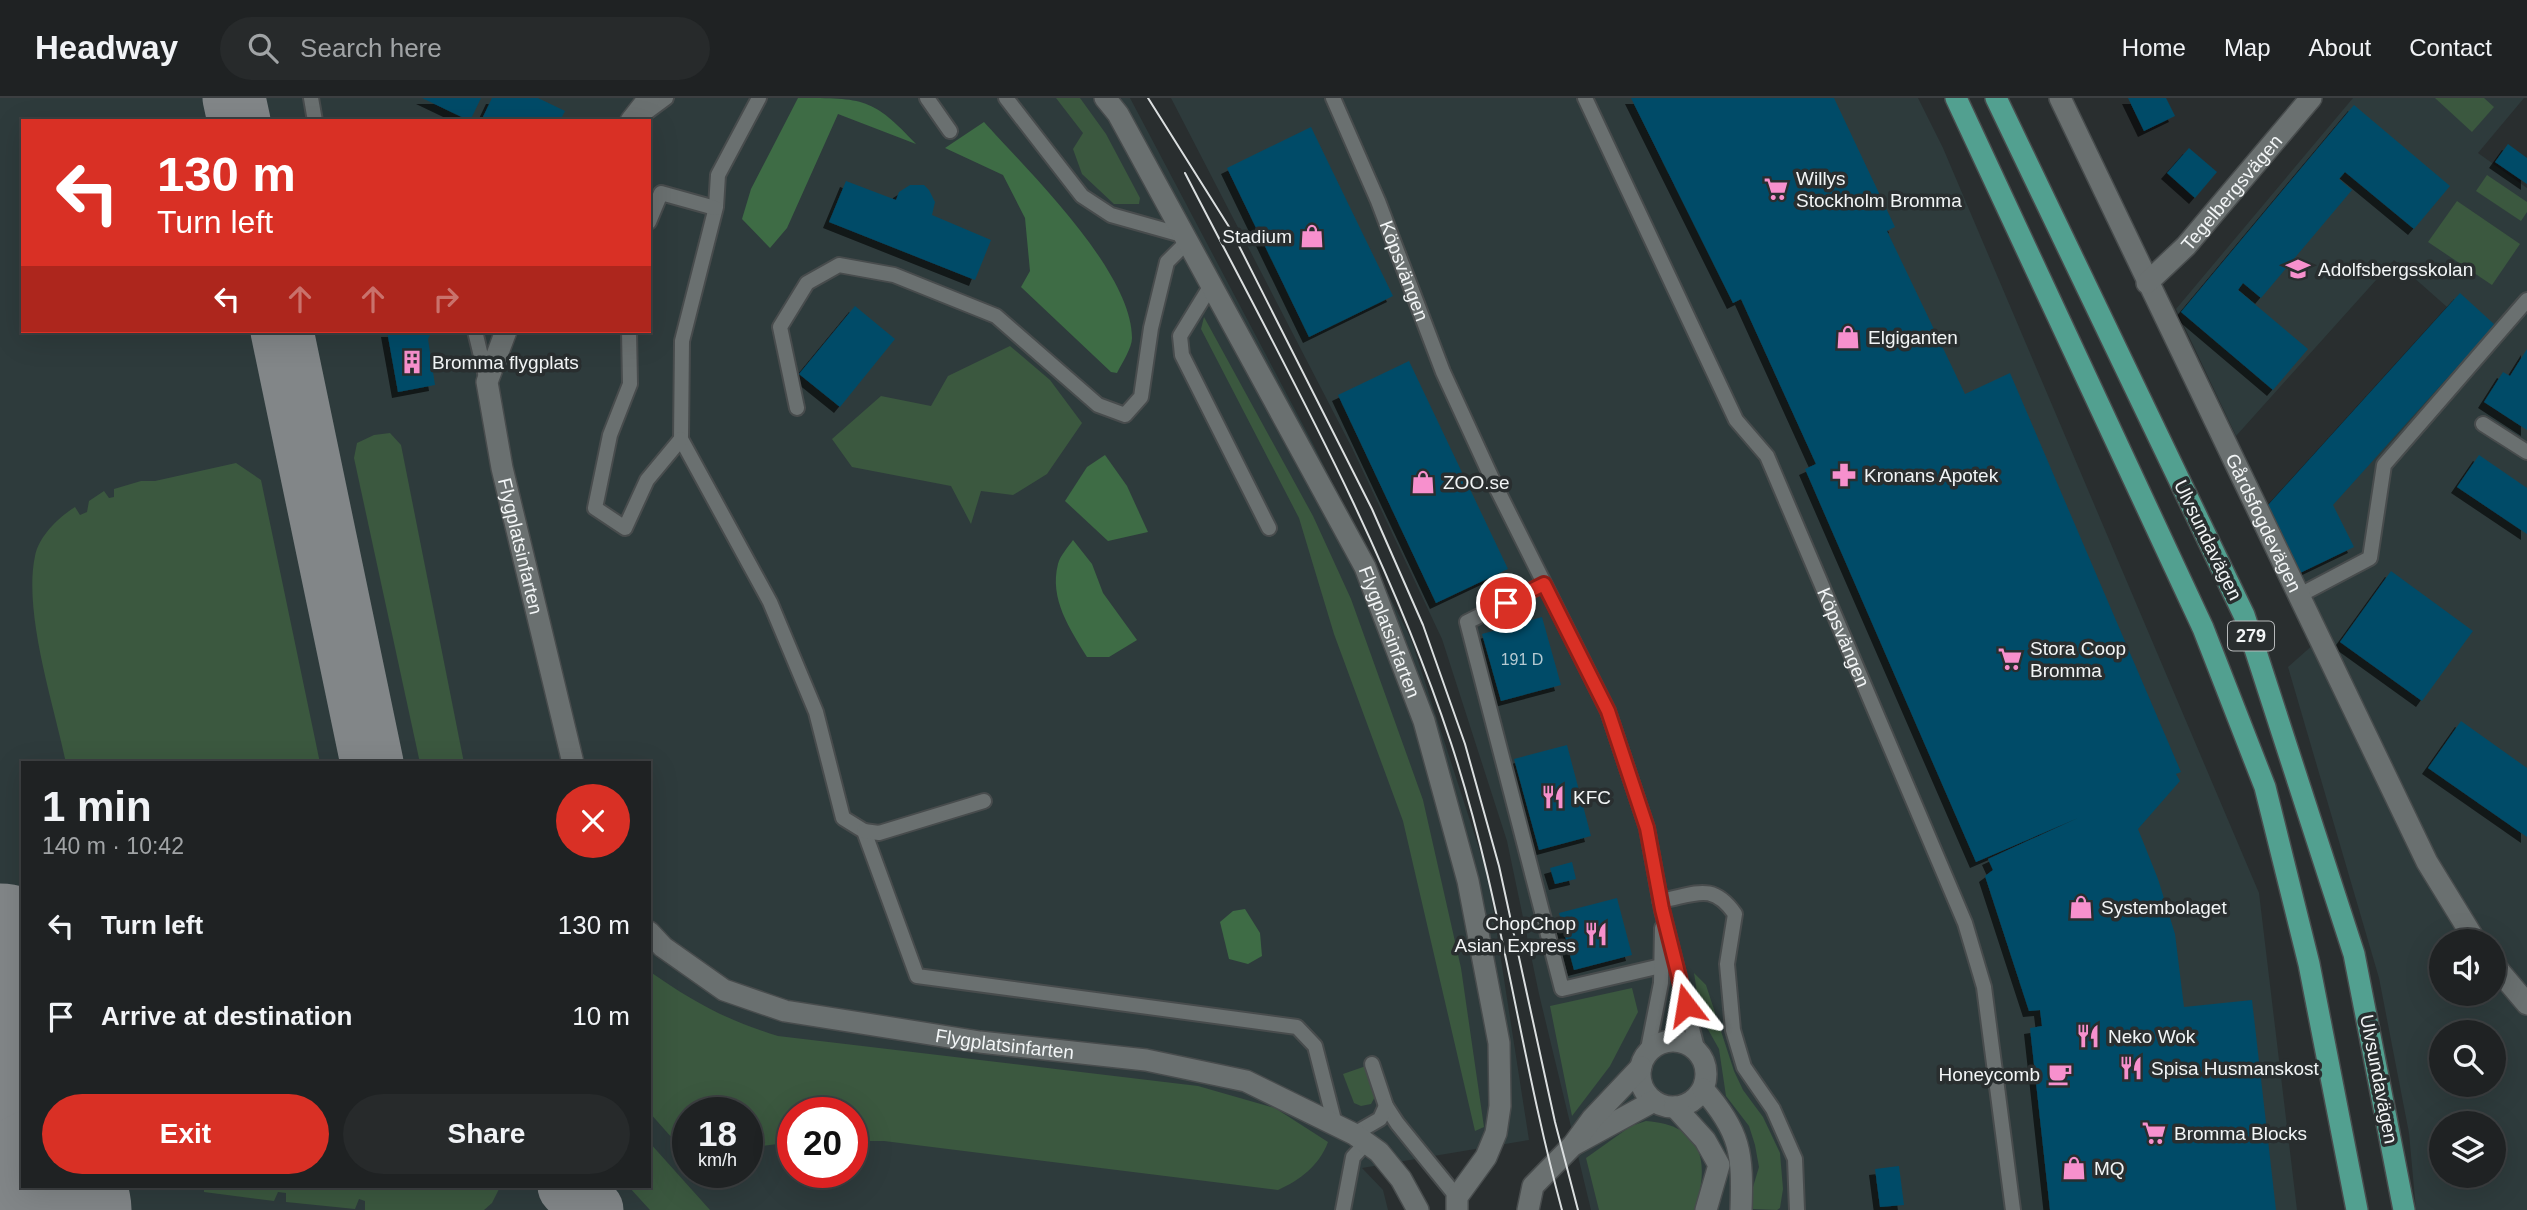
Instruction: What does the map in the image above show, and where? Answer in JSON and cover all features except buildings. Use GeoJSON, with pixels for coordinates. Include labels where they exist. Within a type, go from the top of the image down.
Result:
{"type":"FeatureCollection","features":[{"type":"Feature","properties":{"kind":"main road","name":"279"},"geometry":{"type":"LineString","coordinates":[[1956,98],[2203,628],[2265,787],[2309,964],[2357,1210]]}},
{"type":"Feature","properties":{"kind":"main road","name":"Ulvsundavägen"},"geometry":{"type":"LineString","coordinates":[[1996,98],[2244,615],[2354,954],[2404,1210]]}},
{"type":"Feature","properties":{"kind":"street","name":"Gårdsfogdevägen"},"geometry":{"type":"LineString","coordinates":[[2060,98],[2427,862],[2468,929]]}},
{"type":"Feature","properties":{"kind":"street","name":"Tegelbergsvägen"},"geometry":{"type":"LineString","coordinates":[[2147,283],[2186,246],[2311,98]]}},
{"type":"Feature","properties":{"kind":"street","name":"Flygplatsinfarten"},"geometry":{"type":"LineString","coordinates":[[1111,103],[1365,567],[1424,721],[1468,881],[1499,1043],[1500,1106],[1496,1133],[1486,1157],[1457,1203]]}},
{"type":"Feature","properties":{"kind":"street"},"geometry":{"type":"LineString","coordinates":[[487,382],[505,333]]}},
{"type":"Feature","properties":{"kind":"street","name":"Flygplatsinfarten"},"geometry":{"type":"LineString","coordinates":[[487,382],[502,468],[573,761]]}},
{"type":"Feature","properties":{"kind":"street","name":"Flygplatsinfarten"},"geometry":{"type":"LineString","coordinates":[[651,934],[663,947],[724,990],[785,1011],[980,1042],[1146,1060],[1246,1081],[1352,1134],[1379,1152],[1401,1179],[1418,1210]]}},
{"type":"Feature","properties":{"kind":"street"},"geometry":{"type":"LineString","coordinates":[[2506,979],[2527,1004]]}},
{"type":"Feature","properties":{"kind":"street"},"geometry":{"type":"LineString","coordinates":[[1528,1210],[1533,1186],[1573,1145],[1644,1060],[1663,1043],[1672,1041],[1682,1042],[1698,1052],[1706,1070],[1703,1089],[1692,1102],[1675,1107]]}},
{"type":"Feature","properties":{"kind":"street"},"geometry":{"type":"LineString","coordinates":[[1644,1060],[1642,1086],[1654,1101],[1675,1107],[1705,1140],[1719,1165],[1706,1210]]}},
{"type":"Feature","properties":{"kind":"street"},"geometry":{"type":"LineString","coordinates":[[1703,1089],[1719,1107],[1737,1139],[1742,1163],[1741,1210]]}},
{"type":"Feature","properties":{"kind":"street"},"geometry":{"type":"LineString","coordinates":[[1573,1145],[1654,1101]]}},
{"type":"Feature","properties":{"kind":"lane"},"geometry":{"type":"LineString","coordinates":[[311,98],[315,119]]}},
{"type":"Feature","properties":{"kind":"lane"},"geometry":{"type":"LineString","coordinates":[[639,109],[659,106],[666,98]]}},
{"type":"Feature","properties":{"kind":"lane"},"geometry":{"type":"LineString","coordinates":[[759,98],[718,175],[715,208],[682,341],[681,439],[775,614],[816,712],[844,818],[864,831],[879,833],[984,801]]}},
{"type":"Feature","properties":{"kind":"lane"},"geometry":{"type":"LineString","coordinates":[[927,98],[950,131]]}},
{"type":"Feature","properties":{"kind":"lane"},"geometry":{"type":"LineString","coordinates":[[797,408],[780,327],[807,283],[839,265],[894,275],[996,316],[1098,405],[1125,415],[1142,397],[1151,328],[1167,262],[1184,239],[1111,215],[1083,196],[1006,98]]}},
{"type":"Feature","properties":{"kind":"lane","name":"Köpsvängen"},"geometry":{"type":"LineString","coordinates":[[1333,98],[1378,201],[1443,372],[1608,711],[1647,828],[1661,905],[1698,1052]]}},
{"type":"Feature","properties":{"kind":"lane","name":"Köpsvängen"},"geometry":{"type":"LineString","coordinates":[[1585,98],[1736,420],[1767,456],[1965,923],[1984,988],[2013,1210]]}},
{"type":"Feature","properties":{"kind":"lane"},"geometry":{"type":"LineString","coordinates":[[651,217],[661,193],[715,208]]}},
{"type":"Feature","properties":{"kind":"lane"},"geometry":{"type":"LineString","coordinates":[[1210,287],[1180,336],[1182,355],[1269,528]]}},
{"type":"Feature","properties":{"kind":"lane"},"geometry":{"type":"LineString","coordinates":[[2298,596],[2370,558],[2384,465],[2527,300]]}},
{"type":"Feature","properties":{"kind":"lane"},"geometry":{"type":"LineString","coordinates":[[475,333],[487,382]]}},
{"type":"Feature","properties":{"kind":"lane"},"geometry":{"type":"LineString","coordinates":[[629,333],[630,384],[610,435],[594,508],[625,528],[648,480],[681,439]]}},
{"type":"Feature","properties":{"kind":"lane"},"geometry":{"type":"LineString","coordinates":[[2483,424],[2527,452]]}},
{"type":"Feature","properties":{"kind":"lane"},"geometry":{"type":"LineString","coordinates":[[1544,584],[1467,622],[1562,989],[1661,966]]}},
{"type":"Feature","properties":{"kind":"lane"},"geometry":{"type":"LineString","coordinates":[[864,831],[917,976],[1297,1027],[1315,1046],[1352,1134],[1353,1157],[1343,1210]]}},
{"type":"Feature","properties":{"kind":"lane"},"geometry":{"type":"LineString","coordinates":[[1661,905],[1711,892],[1725,900],[1735,914],[1727,964],[1733,1030],[1744,1067],[1773,1109],[1795,1159],[1797,1210]]}},
{"type":"Feature","properties":{"kind":"lane","name":"Köpsvängen"},"geometry":{"type":"LineString","coordinates":[[1644,1060],[1661,966],[1661,905]]}},
{"type":"Feature","properties":{"kind":"lane"},"geometry":{"type":"LineString","coordinates":[[1372,1064],[1386,1106],[1457,1203]]}},
{"type":"Feature","properties":{"kind":"lane"},"geometry":{"type":"LineString","coordinates":[[1352,1134],[1380,1119],[1386,1106]]}},
{"type":"Feature","properties":{"kind":"shaded area"},"geometry":{"type":"Polygon","coordinates":[[[0,98],[1130,98],[1311,440],[1411,639],[1488,876],[1529,1140],[1362,1168],[1383,1190],[1388,1210],[0,1210],[0,98]]]}},
{"type":"Feature","properties":{"kind":"shaded area","name":"Bromma Blocks"},"geometry":{"type":"Polygon","coordinates":[[[1171,98],[1918,98],[1943,148],[2259,893],[2297,1210],[1591,1210],[1539,994],[1507,841],[1442,639],[1352,448],[1171,98]]]}},
{"type":"Feature","properties":{"kind":"shaded area"},"geometry":{"type":"Polygon","coordinates":[[[2353,98],[2524,98],[2478,153],[2527,188],[2527,1210],[2416,1210],[2409,1133],[2379,978],[2288,667],[2323,636],[2268,505],[2447,307],[2394,260],[2236,436],[2176,309],[2353,98]]]}},
{"type":"Feature","properties":{"kind":"green space"},"geometry":{"type":"Polygon","coordinates":[[[798,98],[853,100],[866,104],[889,117],[916,144],[838,114],[787,228],[770,248],[742,219],[751,189],[798,98]]]}},
{"type":"Feature","properties":{"kind":"green space"},"geometry":{"type":"Polygon","coordinates":[[[1056,98],[1080,98],[1106,134],[1140,198],[1139,204],[1114,204],[1082,174],[1073,149],[1083,133],[1056,98]]]}},
{"type":"Feature","properties":{"kind":"green space"},"geometry":{"type":"Polygon","coordinates":[[[2435,98],[2484,98],[2494,107],[2472,132],[2435,98]]]}},
{"type":"Feature","properties":{"kind":"green space"},"geometry":{"type":"Polygon","coordinates":[[[984,122],[1074,223],[1115,283],[1127,311],[1132,338],[1129,351],[1117,373],[1111,372],[1021,287],[1030,271],[1025,218],[1003,175],[945,148],[984,122]]]}},
{"type":"Feature","properties":{"kind":"green space"},"geometry":{"type":"Polygon","coordinates":[[[2487,175],[2527,202],[2527,212],[2521,221],[2476,191],[2487,175]]]}},
{"type":"Feature","properties":{"kind":"green space"},"geometry":{"type":"Polygon","coordinates":[[[2457,201],[2520,244],[2492,285],[2428,242],[2457,201]]]}},
{"type":"Feature","properties":{"kind":"green space"},"geometry":{"type":"Polygon","coordinates":[[[1204,317],[1313,516],[1351,599],[1423,800],[1461,968],[1484,1127],[1475,1131],[1403,821],[1334,634],[1299,518],[1201,329],[1204,317]]]}},
{"type":"Feature","properties":{"kind":"green space"},"geometry":{"type":"Polygon","coordinates":[[[1010,346],[1050,380],[1082,423],[1047,474],[1013,495],[981,491],[971,524],[951,486],[852,467],[832,439],[881,396],[931,406],[948,376],[1010,346]]]}},
{"type":"Feature","properties":{"kind":"green space"},"geometry":{"type":"Polygon","coordinates":[[[390,433],[401,445],[464,761],[420,761],[354,458],[357,443],[374,435],[390,433]]]}},
{"type":"Feature","properties":{"kind":"green space"},"geometry":{"type":"Polygon","coordinates":[[[1105,455],[1127,486],[1148,532],[1108,541],[1065,501],[1087,467],[1105,455]]]}},
{"type":"Feature","properties":{"kind":"green space"},"geometry":{"type":"Polygon","coordinates":[[[236,463],[261,480],[320,761],[66,761],[36,631],[32,579],[37,549],[50,528],[75,507],[80,515],[87,512],[89,501],[104,491],[109,498],[114,497],[114,489],[141,481],[155,481],[236,463]]]}},
{"type":"Feature","properties":{"kind":"green space"},"geometry":{"type":"Polygon","coordinates":[[[1073,540],[1092,564],[1103,593],[1137,640],[1109,657],[1087,657],[1068,624],[1059,601],[1056,589],[1058,564],[1073,540]]]}},
{"type":"Feature","properties":{"kind":"green space"},"geometry":{"type":"Polygon","coordinates":[[[1245,909],[1260,933],[1262,956],[1248,964],[1229,959],[1220,922],[1233,911],[1245,909]]]}},
{"type":"Feature","properties":{"kind":"green space"},"geometry":{"type":"Polygon","coordinates":[[[651,972],[710,1009],[778,1036],[1198,1086],[1275,1108],[1328,1142],[1308,1171],[1278,1190],[868,1141],[868,1097],[777,1097],[777,1144],[763,1146],[763,1097],[672,1097],[672,1138],[651,1114],[651,972]]]}},
{"type":"Feature","properties":{"kind":"green space"},"geometry":{"type":"Polygon","coordinates":[[[1694,973],[1706,985],[1734,1071],[1743,1090],[1763,1117],[1780,1153],[1783,1189],[1780,1208],[1777,1210],[1752,1209],[1750,1197],[1759,1167],[1755,1145],[1749,1126],[1726,1096],[1719,1049],[1701,1017],[1694,973]]]}},
{"type":"Feature","properties":{"kind":"green space"},"geometry":{"type":"Polygon","coordinates":[[[1632,988],[1638,1012],[1610,1066],[1572,1116],[1550,1006],[1632,988]]]}},
{"type":"Feature","properties":{"kind":"green space"},"geometry":{"type":"Polygon","coordinates":[[[1366,1066],[1377,1093],[1371,1104],[1361,1106],[1354,1103],[1343,1074],[1366,1066]]]}},
{"type":"Feature","properties":{"kind":"green space"},"geometry":{"type":"Polygon","coordinates":[[[1646,1121],[1680,1130],[1691,1138],[1698,1149],[1702,1176],[1695,1210],[1599,1210],[1586,1158],[1631,1126],[1646,1121]]]}},
{"type":"Feature","properties":{"kind":"green space"},"geometry":{"type":"Polygon","coordinates":[[[651,1144],[672,1168],[672,1188],[690,1188],[710,1210],[650,1210],[630,1188],[651,1188],[651,1144]]]}},
{"type":"Feature","properties":{"kind":"green space"},"geometry":{"type":"Polygon","coordinates":[[[204,1188],[500,1188],[492,1203],[484,1210],[365,1210],[365,1201],[359,1199],[355,1209],[286,1202],[286,1193],[278,1192],[274,1201],[204,1192],[204,1188]]]}},
{"type":"Feature","properties":{"kind":"taxiway"},"geometry":{"type":"LineString","coordinates":[[234,98],[239,119]]}},
{"type":"Feature","properties":{"kind":"taxiway"},"geometry":{"type":"LineString","coordinates":[[282,333],[372,761]]}},
{"type":"Feature","properties":{"kind":"taxiway"},"geometry":{"type":"LineString","coordinates":[[0,1171],[16,1159],[21,1147]]}},
{"type":"Feature","properties":{"kind":"taxiway"},"geometry":{"type":"LineString","coordinates":[[571,1188],[592,1210]]}},
{"type":"Feature","properties":{"kind":"runway"},"geometry":{"type":"LineString","coordinates":[[0,963],[21,1062]]}},
{"type":"Feature","properties":{"kind":"runway"},"geometry":{"type":"LineString","coordinates":[[47,1188],[52,1210]]}},
{"type":"Feature","properties":{"kind":"tram line"},"geometry":{"type":"LineString","coordinates":[[1148,98],[1231,230],[1372,509],[1423,625],[1465,744],[1499,866],[1555,1122],[1578,1210]]}},
{"type":"Feature","properties":{"kind":"tram line"},"geometry":{"type":"LineString","coordinates":[[1185,173],[1329,453],[1363,524],[1425,669],[1451,743],[1484,858],[1562,1210]]}},
{"type":"Feature","properties":{"kind":"place","name":"Willys Stockholm Bromma"},"geometry":{"type":"Point","coordinates":[1776,189]}},
{"type":"Feature","properties":{"kind":"place","name":"Stadium"},"geometry":{"type":"Point","coordinates":[1312,236]}},
{"type":"Feature","properties":{"kind":"place","name":"Adolfsbergsskolan"},"geometry":{"type":"Point","coordinates":[2298,269]}},
{"type":"Feature","properties":{"kind":"place","name":"Elgiganten"},"geometry":{"type":"Point","coordinates":[1848,337]}},
{"type":"Feature","properties":{"kind":"place","name":"Bromma flygplats"},"geometry":{"type":"Point","coordinates":[412,362]}},
{"type":"Feature","properties":{"kind":"place","name":"Kronans Apotek"},"geometry":{"type":"Point","coordinates":[1844,475]}},
{"type":"Feature","properties":{"kind":"place","name":"ZOO.se"},"geometry":{"type":"Point","coordinates":[1423,482]}},
{"type":"Feature","properties":{"kind":"place","name":"Stora Coop Bromma"},"geometry":{"type":"Point","coordinates":[2010,659]}},
{"type":"Feature","properties":{"kind":"place","name":"KFC"},"geometry":{"type":"Point","coordinates":[1553,797]}},
{"type":"Feature","properties":{"kind":"place","name":"Systembolaget"},"geometry":{"type":"Point","coordinates":[2081,907]}},
{"type":"Feature","properties":{"kind":"place","name":"ChopChop Asian Express"},"geometry":{"type":"Point","coordinates":[1596,934]}},
{"type":"Feature","properties":{"kind":"place","name":"Neko Wok"},"geometry":{"type":"Point","coordinates":[2088,1036]}},
{"type":"Feature","properties":{"kind":"place","name":"Spisa Husmanskost"},"geometry":{"type":"Point","coordinates":[2131,1068]}},
{"type":"Feature","properties":{"kind":"place","name":"Honeycomb"},"geometry":{"type":"Point","coordinates":[2060,1074]}},
{"type":"Feature","properties":{"kind":"place","name":"Bromma Blocks"},"geometry":{"type":"Point","coordinates":[2154,1133]}},
{"type":"Feature","properties":{"kind":"place","name":"MQ"},"geometry":{"type":"Point","coordinates":[2074,1168]}},
{"type":"Feature","properties":{"kind":"route"},"geometry":{"type":"LineString","coordinates":[[1506,603],[1544,584],[1608,711],[1647,828],[1662,909],[1686,1005]]}}]}
